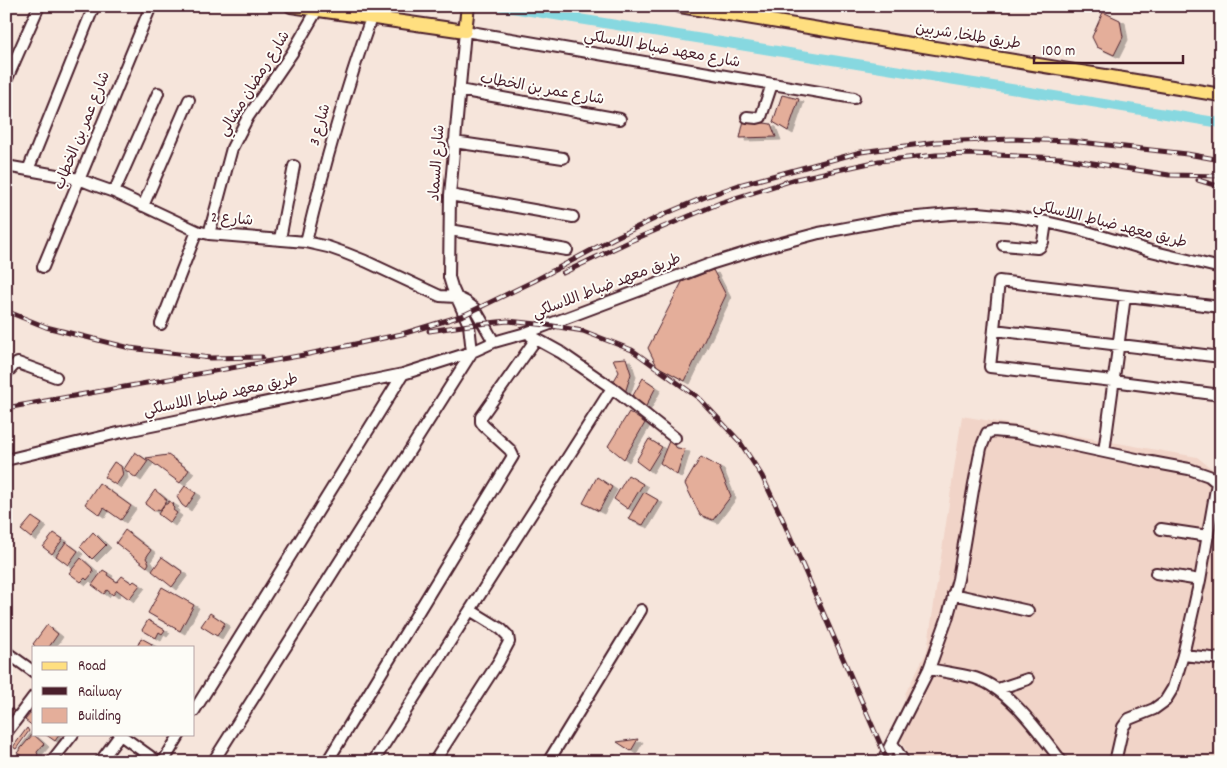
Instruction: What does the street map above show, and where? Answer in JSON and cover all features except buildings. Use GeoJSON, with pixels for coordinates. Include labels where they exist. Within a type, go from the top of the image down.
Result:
{"type":"FeatureCollection","features":[{"type":"Feature","properties":{"kind":"main road"},"geometry":{"type":"LineString","coordinates":[[291,6],[371,18],[465,26],[468,6]]}},
{"type":"Feature","properties":{"kind":"main road","name":"طريق طلخا, شربين"},"geometry":{"type":"LineString","coordinates":[[680,6],[757,14],[1221,95]]}},
{"type":"Feature","properties":{"kind":"street"},"geometry":{"type":"LineString","coordinates":[[28,170],[94,6]]}},
{"type":"Feature","properties":{"kind":"street","name":"شارع عمر بن الخطاب"},"geometry":{"type":"LineString","coordinates":[[43,267],[150,6]]}},
{"type":"Feature","properties":{"kind":"street"},"geometry":{"type":"LineString","coordinates":[[757,14],[772,6]]}},
{"type":"Feature","properties":{"kind":"street"},"geometry":{"type":"LineString","coordinates":[[6,81],[35,8]]}},
{"type":"Feature","properties":{"kind":"street","name":"شارع رمضان مشالي"},"geometry":{"type":"LineString","coordinates":[[209,234],[232,148],[248,118],[292,53],[317,10]]}},
{"type":"Feature","properties":{"kind":"street","name":"شارع 3"},"geometry":{"type":"LineString","coordinates":[[306,242],[338,120],[355,62],[371,18]]}},
{"type":"Feature","properties":{"kind":"street","name":"شارع معهد ضباط اللاسلكي"},"geometry":{"type":"LineString","coordinates":[[465,26],[854,98]]}},
{"type":"Feature","properties":{"kind":"street","name":"شارع السماد"},"geometry":{"type":"LineString","coordinates":[[465,26],[450,195],[449,277],[470,328],[472,350]]}},
{"type":"Feature","properties":{"kind":"street"},"geometry":{"type":"LineString","coordinates":[[747,118],[761,116],[772,84]]}},
{"type":"Feature","properties":{"kind":"street","name":"شارع عمر بن الخطاب"},"geometry":{"type":"LineString","coordinates":[[459,90],[620,119]]}},
{"type":"Feature","properties":{"kind":"street"},"geometry":{"type":"LineString","coordinates":[[114,192],[158,93]]}},
{"type":"Feature","properties":{"kind":"street"},"geometry":{"type":"LineString","coordinates":[[144,206],[189,100]]}},
{"type":"Feature","properties":{"kind":"street"},"geometry":{"type":"LineString","coordinates":[[454,142],[563,158]]}},
{"type":"Feature","properties":{"kind":"street","name":"شارع 2"},"geometry":{"type":"LineString","coordinates":[[6,166],[79,180],[114,192],[197,231],[209,234],[306,242],[328,247],[365,261],[440,296],[456,297]]}},
{"type":"Feature","properties":{"kind":"street"},"geometry":{"type":"LineString","coordinates":[[280,239],[294,166]]}},
{"type":"Feature","properties":{"kind":"street"},"geometry":{"type":"LineString","coordinates":[[450,195],[573,217]]}},
{"type":"Feature","properties":{"kind":"street","name":"طريق معهد ضباط اللاسلكي"},"geometry":{"type":"LineString","coordinates":[[6,460],[122,432],[403,374],[493,341],[526,333],[710,264],[755,250],[819,234],[895,219],[978,213],[1010,216],[1081,230],[1151,252],[1221,268]]}},
{"type":"Feature","properties":{"kind":"street"},"geometry":{"type":"LineString","coordinates":[[1002,245],[1040,247],[1043,242],[1046,222]]}},
{"type":"Feature","properties":{"kind":"street"},"geometry":{"type":"LineString","coordinates":[[450,230],[566,250]]}},
{"type":"Feature","properties":{"kind":"street"},"geometry":{"type":"LineString","coordinates":[[161,324],[197,231]]}},
{"type":"Feature","properties":{"kind":"street"},"geometry":{"type":"LineString","coordinates":[[1221,308],[999,281],[990,367],[1221,395]]}},
{"type":"Feature","properties":{"kind":"street"},"geometry":{"type":"LineString","coordinates":[[1104,452],[1125,296]]}},
{"type":"Feature","properties":{"kind":"street"},"geometry":{"type":"LineString","coordinates":[[456,297],[475,309],[493,341]]}},
{"type":"Feature","properties":{"kind":"street"},"geometry":{"type":"LineString","coordinates":[[994,330],[1221,357]]}},
{"type":"Feature","properties":{"kind":"street"},"geometry":{"type":"LineString","coordinates":[[526,333],[560,352],[612,388],[675,438]]}},
{"type":"Feature","properties":{"kind":"street"},"geometry":{"type":"LineString","coordinates":[[327,762],[513,456],[510,450],[484,426],[481,422],[481,417],[536,339]]}},
{"type":"Feature","properties":{"kind":"street"},"geometry":{"type":"LineString","coordinates":[[213,762],[472,350]]}},
{"type":"Feature","properties":{"kind":"street"},"geometry":{"type":"LineString","coordinates":[[6,373],[18,363],[56,376]]}},
{"type":"Feature","properties":{"kind":"street"},"geometry":{"type":"LineString","coordinates":[[195,709],[403,374]]}},
{"type":"Feature","properties":{"kind":"street"},"geometry":{"type":"LineString","coordinates":[[373,762],[612,388]]}},
{"type":"Feature","properties":{"kind":"street"},"geometry":{"type":"LineString","coordinates":[[882,762],[929,669],[947,619],[958,580],[981,448],[987,433],[993,431],[1189,468],[1209,476],[1219,484],[1200,580],[1183,655],[1173,688],[1165,701],[1154,709],[1129,719],[1123,727],[1115,762]]}},
{"type":"Feature","properties":{"kind":"street"},"geometry":{"type":"LineString","coordinates":[[1161,529],[1208,536]]}},
{"type":"Feature","properties":{"kind":"street"},"geometry":{"type":"LineString","coordinates":[[1156,573],[1200,580]]}},
{"type":"Feature","properties":{"kind":"street"},"geometry":{"type":"LineString","coordinates":[[954,594],[1028,611]]}},
{"type":"Feature","properties":{"kind":"street"},"geometry":{"type":"LineString","coordinates":[[434,762],[499,661],[509,642],[508,636],[501,629],[470,610]]}},
{"type":"Feature","properties":{"kind":"street"},"geometry":{"type":"LineString","coordinates":[[548,762],[641,610]]}},
{"type":"Feature","properties":{"kind":"street"},"geometry":{"type":"LineString","coordinates":[[6,652],[32,671]]}},
{"type":"Feature","properties":{"kind":"street"},"geometry":{"type":"LineString","coordinates":[[1183,655],[1221,659]]}},
{"type":"Feature","properties":{"kind":"street"},"geometry":{"type":"LineString","coordinates":[[929,669],[975,678],[998,689],[1013,703],[1059,760]]}},
{"type":"Feature","properties":{"kind":"street"},"geometry":{"type":"LineString","coordinates":[[998,689],[1028,679]]}},
{"type":"Feature","properties":{"kind":"street"},"geometry":{"type":"LineString","coordinates":[[6,733],[32,699]]}},
{"type":"Feature","properties":{"kind":"street"},"geometry":{"type":"LineString","coordinates":[[52,762],[71,736]]}},
{"type":"Feature","properties":{"kind":"street"},"geometry":{"type":"LineString","coordinates":[[100,762],[118,736]]}},
{"type":"Feature","properties":{"kind":"street"},"geometry":{"type":"LineString","coordinates":[[120,736],[158,762]]}},
{"type":"Feature","properties":{"kind":"street"},"geometry":{"type":"LineString","coordinates":[[163,762],[179,736]]}},
{"type":"Feature","properties":{"kind":"street"},"geometry":{"type":"LineString","coordinates":[[892,743],[904,762]]}},
{"type":"Feature","properties":{"kind":"shaded area"},"geometry":{"type":"Polygon","coordinates":[[[962,416],[1197,457],[1221,476],[1221,762],[913,762],[902,743],[905,694],[927,651],[962,416]]]}},
{"type":"Feature","properties":{"kind":"waterway"},"geometry":{"type":"LineString","coordinates":[[499,6],[1221,123]]}},
{"type":"Feature","properties":{"kind":"railway"},"geometry":{"type":"LineString","coordinates":[[6,408],[304,355],[402,334],[464,315],[534,281],[614,238],[705,197],[739,185],[861,152],[936,142],[1012,139],[1071,141],[1187,154],[1221,160]]}},
{"type":"Feature","properties":{"kind":"railway"},"geometry":{"type":"LineString","coordinates":[[563,273],[628,242],[720,203],[796,179],[879,161],[936,155],[974,154],[1061,158],[1169,175],[1221,176]]}},
{"type":"Feature","properties":{"kind":"railway"},"geometry":{"type":"LineString","coordinates":[[1198,180],[1221,187]]}},
{"type":"Feature","properties":{"kind":"railway"},"geometry":{"type":"LineString","coordinates":[[6,311],[46,327],[130,348],[210,358],[262,357]]}},
{"type":"Feature","properties":{"kind":"railway"},"geometry":{"type":"LineString","coordinates":[[429,331],[508,321],[583,331],[632,350],[700,399],[740,442],[762,476],[888,762]]}}]}
